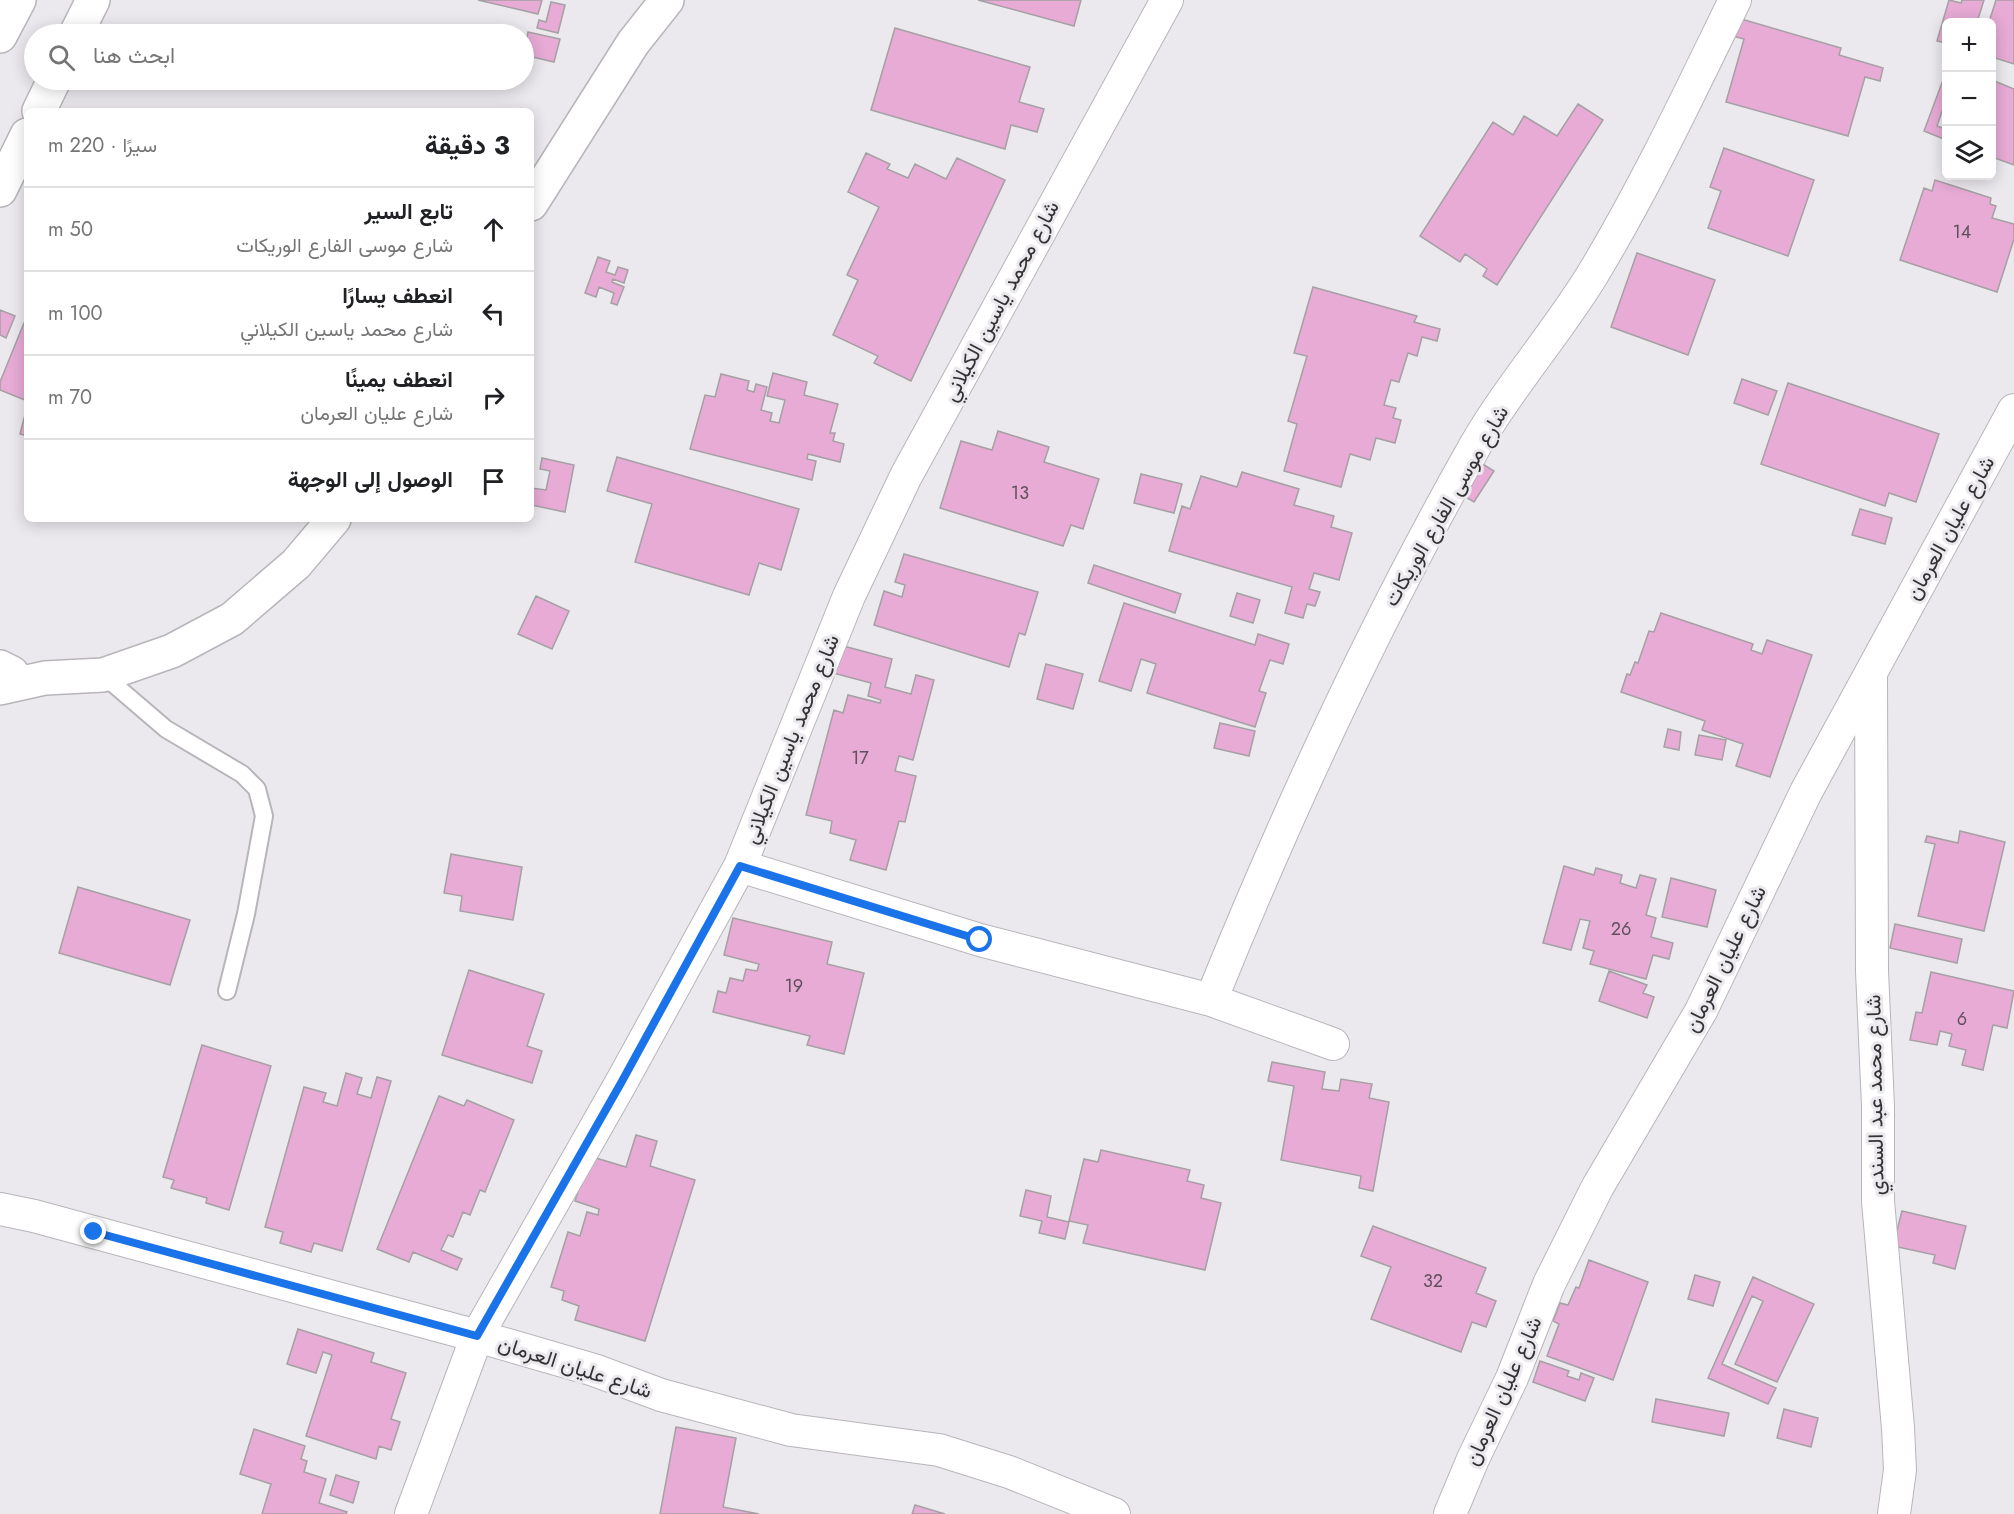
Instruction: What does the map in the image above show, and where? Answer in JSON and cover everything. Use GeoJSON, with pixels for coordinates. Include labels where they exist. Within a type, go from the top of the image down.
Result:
{"type":"FeatureCollection","features":[{"type":"Feature","properties":{"kind":"street"},"geometry":{"type":"LineString","coordinates":[[0,36],[19,0]]}},
{"type":"Feature","properties":{"kind":"street"},"geometry":{"type":"LineString","coordinates":[[81,24],[93,0]]}},
{"type":"Feature","properties":{"kind":"street"},"geometry":{"type":"LineString","coordinates":[[534,199],[633,43],[667,0]]}},
{"type":"Feature","properties":{"kind":"street","name":"شارع محمد ياسين الكيلاني"},"geometry":{"type":"LineString","coordinates":[[411,1514],[477,1336],[621,1083],[740,866],[849,596],[906,476],[1167,0]]}},
{"type":"Feature","properties":{"kind":"street","name":"شارع موسى الفارع الوريكات"},"geometry":{"type":"LineString","coordinates":[[1211,1000],[1342,699],[1414,556],[1478,442],[1590,279],[1652,169],[1735,0]]}},
{"type":"Feature","properties":{"kind":"street"},"geometry":{"type":"LineString","coordinates":[[40,108],[49,90]]}},
{"type":"Feature","properties":{"kind":"street"},"geometry":{"type":"LineString","coordinates":[[0,190],[24,141]]}},
{"type":"Feature","properties":{"kind":"street","name":"شارع عليان العرمان"},"geometry":{"type":"LineString","coordinates":[[1450,1514],[1473,1459],[1512,1378],[1549,1284],[1597,1188],[1701,1011],[1806,792],[2014,410]]}},
{"type":"Feature","properties":{"kind":"street"},"geometry":{"type":"LineString","coordinates":[[3,675],[45,678],[103,675],[172,651],[232,619],[296,564],[331,522]]}},
{"type":"Feature","properties":{"kind":"street","name":"شارع محمد عبد السندي"},"geometry":{"type":"LineString","coordinates":[[1870,674],[1872,971],[1878,1106],[1878,1200],[1900,1470],[1894,1514]]}},
{"type":"Feature","properties":{"kind":"street"},"geometry":{"type":"LineString","coordinates":[[740,866],[980,940],[1211,1000],[1333,1044]]}},
{"type":"Feature","properties":{"kind":"street","name":"شارع عليان العرمان"},"geometry":{"type":"LineString","coordinates":[[0,1209],[34,1216],[477,1336],[594,1370],[661,1395],[791,1430],[939,1450],[1009,1472],[1106,1513]]}},
{"type":"Feature","properties":{"kind":"lane"},"geometry":{"type":"LineString","coordinates":[[103,675],[166,729],[242,774],[257,789],[264,816],[227,991]]}},
{"type":"Feature","properties":{"kind":"building"},"geometry":{"type":"Polygon","coordinates":[[[478,0],[542,0],[538,14],[478,0]]]}},
{"type":"Feature","properties":{"kind":"building"},"geometry":{"type":"Polygon","coordinates":[[[978,0],[1081,0],[1074,26],[978,0]]]}},
{"type":"Feature","properties":{"kind":"building"},"geometry":{"type":"Polygon","coordinates":[[[1949,0],[1961,3],[1962,0],[1984,0],[1978,18],[1944,18],[1949,0]]]}},
{"type":"Feature","properties":{"kind":"building"},"geometry":{"type":"Polygon","coordinates":[[[1996,0],[2014,0],[2014,64],[1996,58],[1996,18],[1990,18],[1996,0]]]}},
{"type":"Feature","properties":{"kind":"building"},"geometry":{"type":"Polygon","coordinates":[[[551,2],[565,5],[558,33],[537,28],[539,20],[546,22],[551,2]]]}},
{"type":"Feature","properties":{"kind":"building"},"geometry":{"type":"Polygon","coordinates":[[[1731,16],[1841,48],[1839,55],[1883,68],[1880,81],[1865,77],[1848,136],[1726,102],[1744,39],[1725,34],[1731,16]]]}},
{"type":"Feature","properties":{"kind":"building"},"geometry":{"type":"Polygon","coordinates":[[[1942,24],[1942,42],[1937,41],[1942,24]]]}},
{"type":"Feature","properties":{"kind":"building"},"geometry":{"type":"Polygon","coordinates":[[[895,28],[1030,67],[1019,102],[1044,109],[1037,132],[1011,125],[1005,149],[871,110],[895,28]]]}},
{"type":"Feature","properties":{"kind":"building"},"geometry":{"type":"Polygon","coordinates":[[[534,33],[560,39],[554,62],[534,57],[534,33]]]}},
{"type":"Feature","properties":{"kind":"building"},"geometry":{"type":"Polygon","coordinates":[[[1996,82],[2014,89],[2014,165],[1996,158],[1996,82]]]}},
{"type":"Feature","properties":{"kind":"building"},"geometry":{"type":"Polygon","coordinates":[[[1942,83],[1942,112],[1937,126],[1942,128],[1942,138],[1924,131],[1942,83]]]}},
{"type":"Feature","properties":{"kind":"building"},"geometry":{"type":"Polygon","coordinates":[[[1578,104],[1603,120],[1497,285],[1483,276],[1487,269],[1465,254],[1460,262],[1420,236],[1493,122],[1513,135],[1524,116],[1557,136],[1578,104]]]}},
{"type":"Feature","properties":{"kind":"building"},"geometry":{"type":"Polygon","coordinates":[[[1724,148],[1814,180],[1788,256],[1708,228],[1721,191],[1710,187],[1724,148]]]}},
{"type":"Feature","properties":{"kind":"building"},"geometry":{"type":"Polygon","coordinates":[[[866,153],[890,164],[887,169],[908,178],[915,164],[946,179],[957,158],[1005,180],[911,381],[874,363],[878,356],[833,335],[858,280],[847,275],[879,207],[848,192],[866,153]]]}},
{"type":"Feature","properties":{"kind":"building"},"geometry":{"type":"Polygon","coordinates":[[[1935,180],[1991,198],[1990,204],[1996,206],[1992,218],[2014,224],[2014,239],[1997,292],[1900,260],[1924,188],[1932,191],[1935,180]]]}},
{"type":"Feature","properties":{"kind":"building"},"geometry":{"type":"Polygon","coordinates":[[[1637,253],[1715,280],[1688,355],[1611,327],[1637,253]]]}},
{"type":"Feature","properties":{"kind":"building"},"geometry":{"type":"Polygon","coordinates":[[[598,257],[610,261],[606,272],[615,275],[618,267],[628,270],[624,283],[613,279],[612,282],[624,287],[617,305],[611,303],[614,293],[599,287],[596,297],[585,293],[598,257]]]}},
{"type":"Feature","properties":{"kind":"building"},"geometry":{"type":"Polygon","coordinates":[[[1313,287],[1417,316],[1414,322],[1440,329],[1437,341],[1422,337],[1417,356],[1408,353],[1399,382],[1391,380],[1384,405],[1396,408],[1393,418],[1401,420],[1395,443],[1376,438],[1370,460],[1350,454],[1341,487],[1284,471],[1297,424],[1288,421],[1307,356],[1294,353],[1313,287]]]}},
{"type":"Feature","properties":{"kind":"building"},"geometry":{"type":"Polygon","coordinates":[[[0,310],[15,316],[6,338],[0,335],[0,310]]]}},
{"type":"Feature","properties":{"kind":"building"},"geometry":{"type":"Polygon","coordinates":[[[24,323],[24,400],[0,390],[0,382],[24,323]]]}},
{"type":"Feature","properties":{"kind":"building"},"geometry":{"type":"Polygon","coordinates":[[[773,373],[807,382],[804,395],[838,404],[830,433],[835,433],[833,441],[844,444],[840,462],[808,454],[807,459],[816,461],[812,480],[690,449],[705,395],[715,397],[721,374],[749,381],[747,390],[754,392],[756,384],[767,387],[761,410],[772,413],[770,421],[779,423],[785,400],[767,396],[773,373]]]}},
{"type":"Feature","properties":{"kind":"building"},"geometry":{"type":"Polygon","coordinates":[[[1742,379],[1777,391],[1768,415],[1734,403],[1742,379]]]}},
{"type":"Feature","properties":{"kind":"building"},"geometry":{"type":"Polygon","coordinates":[[[1788,383],[1939,434],[1916,502],[1889,493],[1885,506],[1761,464],[1788,383]]]}},
{"type":"Feature","properties":{"kind":"building"},"geometry":{"type":"Polygon","coordinates":[[[24,419],[24,435],[20,434],[24,419]]]}},
{"type":"Feature","properties":{"kind":"building"},"geometry":{"type":"Polygon","coordinates":[[[998,431],[1049,447],[1044,462],[1099,479],[1083,529],[1071,525],[1063,546],[940,508],[961,441],[992,450],[998,431]]]}},
{"type":"Feature","properties":{"kind":"building"},"geometry":{"type":"Polygon","coordinates":[[[617,457],[799,509],[781,570],[759,563],[749,595],[635,562],[652,504],[607,491],[617,457]]]}},
{"type":"Feature","properties":{"kind":"building"},"geometry":{"type":"Polygon","coordinates":[[[542,458],[574,465],[565,512],[534,506],[534,488],[546,490],[550,471],[540,469],[542,458]]]}},
{"type":"Feature","properties":{"kind":"building"},"geometry":{"type":"Polygon","coordinates":[[[1476,460],[1494,471],[1474,502],[1456,491],[1476,460]]]}},
{"type":"Feature","properties":{"kind":"building"},"geometry":{"type":"Polygon","coordinates":[[[1242,472],[1299,489],[1294,505],[1334,516],[1331,527],[1352,533],[1339,580],[1314,573],[1309,589],[1320,592],[1315,606],[1307,604],[1303,618],[1285,613],[1292,587],[1169,551],[1182,506],[1190,509],[1201,476],[1237,487],[1242,472]]]}},
{"type":"Feature","properties":{"kind":"building"},"geometry":{"type":"Polygon","coordinates":[[[1141,474],[1182,484],[1174,513],[1134,503],[1141,474]]]}},
{"type":"Feature","properties":{"kind":"building"},"geometry":{"type":"Polygon","coordinates":[[[1860,509],[1892,518],[1885,544],[1852,535],[1860,509]]]}},
{"type":"Feature","properties":{"kind":"building"},"geometry":{"type":"Polygon","coordinates":[[[904,554],[1038,592],[1025,635],[1019,633],[1009,667],[874,625],[884,591],[902,597],[905,585],[895,582],[904,554]]]}},
{"type":"Feature","properties":{"kind":"building"},"geometry":{"type":"Polygon","coordinates":[[[1094,565],[1181,594],[1175,613],[1088,583],[1094,565]]]}},
{"type":"Feature","properties":{"kind":"building"},"geometry":{"type":"Polygon","coordinates":[[[1237,593],[1260,600],[1253,623],[1230,616],[1237,593]]]}},
{"type":"Feature","properties":{"kind":"building"},"geometry":{"type":"Polygon","coordinates":[[[536,596],[569,611],[552,649],[518,634],[536,596]]]}},
{"type":"Feature","properties":{"kind":"building"},"geometry":{"type":"Polygon","coordinates":[[[1124,603],[1255,645],[1258,634],[1289,644],[1283,664],[1270,660],[1259,691],[1266,693],[1255,727],[1147,693],[1156,664],[1141,659],[1131,691],[1099,681],[1124,603]]]}},
{"type":"Feature","properties":{"kind":"building"},"geometry":{"type":"Polygon","coordinates":[[[1661,613],[1753,644],[1751,650],[1762,654],[1767,640],[1812,655],[1770,777],[1736,766],[1743,744],[1702,730],[1705,721],[1621,692],[1627,674],[1630,675],[1635,662],[1638,663],[1649,631],[1654,632],[1661,613]]]}},
{"type":"Feature","properties":{"kind":"building"},"geometry":{"type":"Polygon","coordinates":[[[840,645],[892,659],[885,687],[911,694],[916,675],[934,680],[913,760],[899,756],[895,771],[916,776],[905,822],[899,821],[886,870],[850,860],[856,840],[830,833],[832,821],[806,815],[834,710],[843,713],[848,695],[880,703],[881,700],[868,696],[871,683],[833,673],[840,645]]]}},
{"type":"Feature","properties":{"kind":"building"},"geometry":{"type":"Polygon","coordinates":[[[1046,664],[1083,674],[1073,709],[1037,699],[1046,664]]]}},
{"type":"Feature","properties":{"kind":"building"},"geometry":{"type":"Polygon","coordinates":[[[1220,723],[1255,731],[1249,756],[1214,748],[1220,723]]]}},
{"type":"Feature","properties":{"kind":"building"},"geometry":{"type":"Polygon","coordinates":[[[1668,729],[1681,732],[1679,750],[1664,747],[1668,729]]]}},
{"type":"Feature","properties":{"kind":"building"},"geometry":{"type":"Polygon","coordinates":[[[1699,735],[1726,740],[1722,760],[1695,755],[1699,735]]]}},
{"type":"Feature","properties":{"kind":"building"},"geometry":{"type":"Polygon","coordinates":[[[1960,831],[2005,842],[1984,931],[1918,916],[1935,844],[1925,842],[1927,836],[1958,843],[1960,831]]]}},
{"type":"Feature","properties":{"kind":"building"},"geometry":{"type":"Polygon","coordinates":[[[451,854],[522,867],[513,920],[460,911],[462,896],[444,893],[451,854]]]}},
{"type":"Feature","properties":{"kind":"building"},"geometry":{"type":"Polygon","coordinates":[[[1564,866],[1594,875],[1596,868],[1622,875],[1620,883],[1636,888],[1640,875],[1656,879],[1646,915],[1656,918],[1651,937],[1673,943],[1669,959],[1653,955],[1646,979],[1590,964],[1594,951],[1583,948],[1590,921],[1580,919],[1571,950],[1543,943],[1564,866]]]}},
{"type":"Feature","properties":{"kind":"building"},"geometry":{"type":"Polygon","coordinates":[[[1671,878],[1716,890],[1707,927],[1662,917],[1671,878]]]}},
{"type":"Feature","properties":{"kind":"building"},"geometry":{"type":"Polygon","coordinates":[[[78,887],[190,920],[170,985],[59,953],[78,887]]]}},
{"type":"Feature","properties":{"kind":"building"},"geometry":{"type":"Polygon","coordinates":[[[733,918],[832,942],[827,964],[864,973],[844,1054],[807,1045],[810,1036],[713,1012],[718,991],[726,993],[730,978],[743,981],[746,969],[757,971],[759,964],[724,955],[733,918]]]}},
{"type":"Feature","properties":{"kind":"building"},"geometry":{"type":"Polygon","coordinates":[[[1895,924],[1962,939],[1957,963],[1890,948],[1895,924]]]}},
{"type":"Feature","properties":{"kind":"building"},"geometry":{"type":"Polygon","coordinates":[[[469,970],[544,994],[527,1046],[542,1051],[532,1083],[442,1055],[469,970]]]}},
{"type":"Feature","properties":{"kind":"building"},"geometry":{"type":"Polygon","coordinates":[[[1609,971],[1647,985],[1643,993],[1654,997],[1647,1018],[1599,1001],[1609,971]]]}},
{"type":"Feature","properties":{"kind":"building"},"geometry":{"type":"Polygon","coordinates":[[[1931,972],[2014,991],[2007,1028],[1993,1025],[1983,1070],[1962,1065],[1966,1050],[1949,1046],[1952,1034],[1940,1031],[1937,1045],[1910,1040],[1916,1012],[1922,1013],[1931,972]]]}},
{"type":"Feature","properties":{"kind":"building"},"geometry":{"type":"Polygon","coordinates":[[[202,1045],[271,1066],[229,1210],[206,1203],[207,1198],[171,1188],[174,1180],[163,1177],[202,1045]]]}},
{"type":"Feature","properties":{"kind":"building"},"geometry":{"type":"Polygon","coordinates":[[[1272,1062],[1325,1072],[1322,1089],[1339,1091],[1341,1079],[1372,1084],[1369,1098],[1389,1102],[1373,1191],[1359,1188],[1361,1176],[1281,1160],[1294,1086],[1268,1081],[1272,1062]]]}},
{"type":"Feature","properties":{"kind":"building"},"geometry":{"type":"Polygon","coordinates":[[[346,1073],[362,1078],[357,1094],[371,1098],[377,1077],[391,1081],[342,1251],[314,1243],[311,1252],[280,1243],[283,1232],[265,1227],[304,1087],[326,1093],[323,1102],[337,1106],[346,1073]]]}},
{"type":"Feature","properties":{"kind":"building"},"geometry":{"type":"Polygon","coordinates":[[[439,1096],[464,1106],[467,1100],[514,1120],[485,1192],[480,1190],[470,1215],[463,1212],[453,1237],[448,1235],[441,1250],[462,1259],[457,1270],[413,1252],[409,1262],[377,1249],[439,1096]]]}},
{"type":"Feature","properties":{"kind":"building"},"geometry":{"type":"Polygon","coordinates":[[[636,1135],[657,1141],[650,1166],[695,1180],[645,1341],[575,1320],[579,1306],[562,1300],[564,1291],[551,1287],[568,1232],[580,1236],[587,1212],[598,1215],[599,1209],[575,1201],[589,1156],[626,1167],[636,1135]]]}},
{"type":"Feature","properties":{"kind":"building"},"geometry":{"type":"Polygon","coordinates":[[[1101,1150],[1190,1170],[1187,1181],[1204,1185],[1201,1198],[1221,1203],[1205,1270],[1083,1243],[1088,1225],[1069,1221],[1084,1159],[1098,1162],[1101,1150]]]}},
{"type":"Feature","properties":{"kind":"building"},"geometry":{"type":"Polygon","coordinates":[[[1026,1190],[1051,1196],[1047,1217],[1069,1222],[1065,1239],[1039,1233],[1042,1221],[1020,1216],[1026,1190]]]}},
{"type":"Feature","properties":{"kind":"building"},"geometry":{"type":"Polygon","coordinates":[[[1902,1211],[1966,1226],[1955,1269],[1933,1263],[1935,1255],[1893,1246],[1902,1211]]]}},
{"type":"Feature","properties":{"kind":"building"},"geometry":{"type":"Polygon","coordinates":[[[1373,1226],[1486,1268],[1476,1293],[1496,1301],[1486,1327],[1472,1322],[1461,1352],[1371,1319],[1391,1267],[1361,1256],[1373,1226]]]}},
{"type":"Feature","properties":{"kind":"building"},"geometry":{"type":"Polygon","coordinates":[[[1589,1260],[1648,1282],[1613,1380],[1547,1356],[1559,1324],[1553,1321],[1560,1303],[1568,1305],[1576,1287],[1579,1288],[1589,1260]]]}},
{"type":"Feature","properties":{"kind":"building"},"geometry":{"type":"Polygon","coordinates":[[[1695,1275],[1720,1282],[1713,1306],[1688,1299],[1695,1275]]]}},
{"type":"Feature","properties":{"kind":"building"},"geometry":{"type":"Polygon","coordinates":[[[1753,1277],[1814,1304],[1777,1382],[1735,1364],[1763,1301],[1752,1296],[1722,1364],[1776,1388],[1768,1404],[1708,1378],[1753,1277]]]}},
{"type":"Feature","properties":{"kind":"building"},"geometry":{"type":"Polygon","coordinates":[[[298,1329],[374,1353],[371,1362],[406,1373],[391,1419],[400,1422],[391,1450],[379,1446],[376,1459],[306,1436],[332,1355],[323,1352],[316,1373],[287,1364],[298,1329]]]}},
{"type":"Feature","properties":{"kind":"building"},"geometry":{"type":"Polygon","coordinates":[[[1540,1361],[1569,1371],[1567,1376],[1579,1380],[1581,1373],[1594,1378],[1585,1401],[1533,1382],[1540,1361]]]}},
{"type":"Feature","properties":{"kind":"building"},"geometry":{"type":"Polygon","coordinates":[[[1656,1399],[1729,1413],[1724,1436],[1652,1422],[1656,1399]]]}},
{"type":"Feature","properties":{"kind":"building"},"geometry":{"type":"Polygon","coordinates":[[[1784,1409],[1818,1418],[1811,1447],[1777,1438],[1784,1409]]]}},
{"type":"Feature","properties":{"kind":"building"},"geometry":{"type":"Polygon","coordinates":[[[676,1427],[736,1438],[723,1507],[759,1514],[660,1514],[676,1427]]]}},
{"type":"Feature","properties":{"kind":"building"},"geometry":{"type":"Polygon","coordinates":[[[254,1429],[305,1446],[301,1459],[307,1461],[304,1472],[326,1479],[319,1503],[347,1512],[346,1514],[262,1514],[271,1484],[240,1474],[254,1429]]]}},
{"type":"Feature","properties":{"kind":"building"},"geometry":{"type":"Polygon","coordinates":[[[336,1475],[359,1482],[353,1503],[330,1495],[336,1475]]]}},
{"type":"Feature","properties":{"kind":"building"},"geometry":{"type":"Polygon","coordinates":[[[915,1505],[945,1514],[912,1514],[915,1505]]]}},
{"type":"Feature","properties":{"kind":"route"},"geometry":{"type":"LineString","coordinates":[[94,1232],[477,1336],[621,1083],[740,866],[980,940]]}}]}
